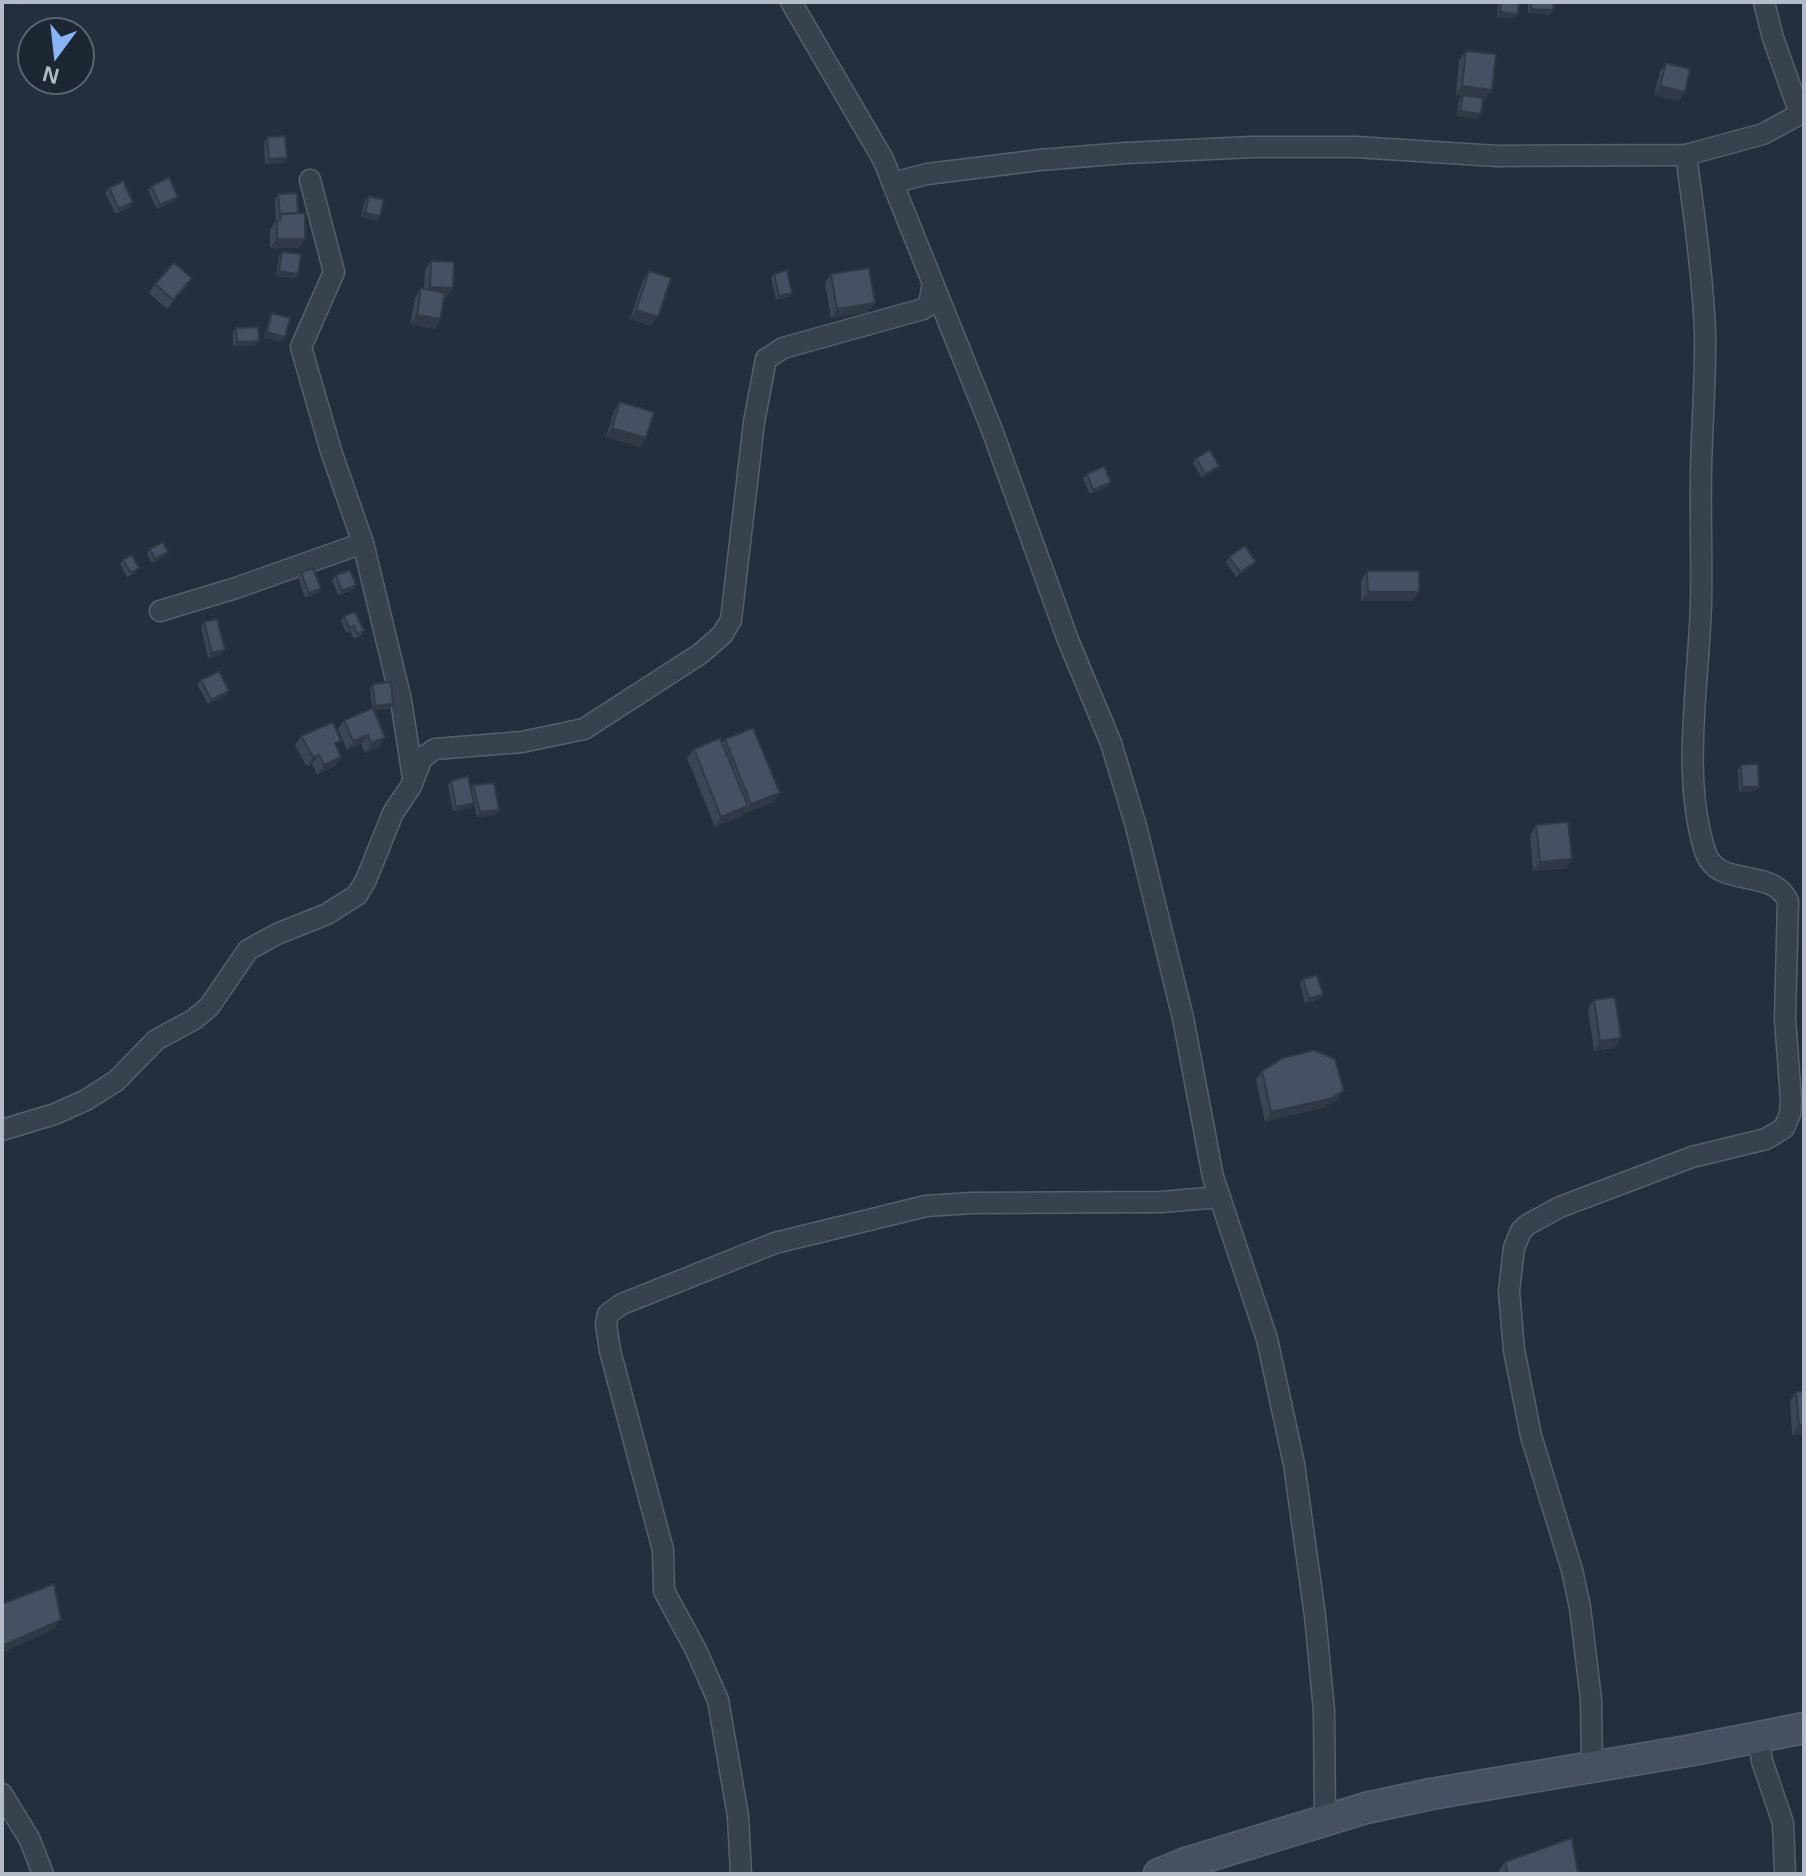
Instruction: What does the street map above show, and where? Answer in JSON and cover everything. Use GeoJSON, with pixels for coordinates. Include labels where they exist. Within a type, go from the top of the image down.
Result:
{"type":"FeatureCollection","features":[{"type":"Feature","properties":{"kind":"street"},"geometry":{"type":"LineString","coordinates":[[791,2],[883,159],[932,288],[992,430],[1068,640],[1111,743],[1136,826],[1160,918],[1213,1177],[1267,1339],[1294,1464],[1315,1616],[1324,1710],[1325,1821]]}},
{"type":"Feature","properties":{"kind":"street"},"geometry":{"type":"LineString","coordinates":[[893,183],[927,174],[1040,160],[1252,147],[1356,147],[1497,156],[1686,155],[1763,134],[1800,114],[1773,38],[1764,2]]}},
{"type":"Feature","properties":{"kind":"street"},"geometry":{"type":"LineString","coordinates":[[1592,1767],[1591,1700],[1580,1607],[1572,1570],[1531,1436],[1514,1350],[1509,1291],[1514,1248],[1527,1225],[1560,1207],[1692,1157],[1774,1136],[1787,1122],[1791,1100],[1785,1027],[1788,901],[1777,886],[1725,873],[1713,866],[1705,852],[1696,803],[1695,722],[1701,600],[1705,332],[1697,232],[1686,155]]}},
{"type":"Feature","properties":{"kind":"street"},"geometry":{"type":"LineString","coordinates":[[310,180],[334,272],[301,347],[331,451],[363,543],[401,700],[415,787]]}},
{"type":"Feature","properties":{"kind":"street"},"geometry":{"type":"LineString","coordinates":[[2,1130],[55,1114],[86,1100],[116,1081],[156,1040],[193,1020],[209,1007],[248,950],[277,934],[327,914],[357,895],[393,813],[415,787],[422,758],[435,749],[522,742],[584,729],[685,665],[722,635],[731,620],[754,422],[766,359],[783,348],[923,309],[929,305],[932,288]]}},
{"type":"Feature","properties":{"kind":"street"},"geometry":{"type":"LineString","coordinates":[[160,611],[363,543]]}},
{"type":"Feature","properties":{"kind":"street"},"geometry":{"type":"LineString","coordinates":[[741,1874],[738,1816],[718,1700],[696,1650],[664,1591],[663,1550],[610,1351],[606,1324],[608,1314],[633,1299],[775,1243],[926,1206],[1161,1202],[1220,1197]]}},
{"type":"Feature","properties":{"kind":"street"},"geometry":{"type":"LineString","coordinates":[[1159,1874],[1366,1808],[1804,1728]]}},
{"type":"Feature","properties":{"kind":"street"},"geometry":{"type":"LineString","coordinates":[[1759,1737],[1762,1761],[1783,1823],[1785,1874]]}},
{"type":"Feature","properties":{"kind":"street"},"geometry":{"type":"LineString","coordinates":[[2,1794],[30,1840],[43,1874]]}},
{"type":"Feature","properties":{"kind":"building"},"geometry":{"type":"Polygon","coordinates":[[[1501,2],[1519,2],[1518,14],[1500,12],[1501,2]]]}},
{"type":"Feature","properties":{"kind":"building"},"geometry":{"type":"Polygon","coordinates":[[[1531,2],[1554,2],[1553,10],[1531,9],[1531,2]]]}},
{"type":"Feature","properties":{"kind":"building"},"geometry":{"type":"Polygon","coordinates":[[[1466,51],[1496,54],[1492,90],[1462,86],[1466,51]]]}},
{"type":"Feature","properties":{"kind":"building"},"geometry":{"type":"Polygon","coordinates":[[[1666,63],[1690,69],[1685,92],[1660,86],[1666,63]]]}},
{"type":"Feature","properties":{"kind":"building"},"geometry":{"type":"Polygon","coordinates":[[[1463,95],[1483,98],[1481,114],[1460,111],[1463,95]]]}},
{"type":"Feature","properties":{"kind":"building"},"geometry":{"type":"Polygon","coordinates":[[[285,136],[287,158],[269,159],[267,137],[285,136]]]}},
{"type":"Feature","properties":{"kind":"building"},"geometry":{"type":"Polygon","coordinates":[[[169,177],[178,197],[160,205],[151,186],[169,177]]]}},
{"type":"Feature","properties":{"kind":"building"},"geometry":{"type":"Polygon","coordinates":[[[123,181],[133,202],[119,209],[109,188],[123,181]]]}},
{"type":"Feature","properties":{"kind":"building"},"geometry":{"type":"Polygon","coordinates":[[[297,193],[298,213],[280,215],[278,194],[297,193]]]}},
{"type":"Feature","properties":{"kind":"building"},"geometry":{"type":"Polygon","coordinates":[[[369,196],[384,200],[380,216],[365,213],[369,196]]]}},
{"type":"Feature","properties":{"kind":"building"},"geometry":{"type":"Polygon","coordinates":[[[305,213],[305,239],[277,239],[277,221],[280,221],[281,214],[305,213]]]}},
{"type":"Feature","properties":{"kind":"building"},"geometry":{"type":"Polygon","coordinates":[[[282,252],[301,254],[298,274],[279,271],[282,252]]]}},
{"type":"Feature","properties":{"kind":"building"},"geometry":{"type":"Polygon","coordinates":[[[431,261],[454,262],[453,288],[430,287],[431,261]]]}},
{"type":"Feature","properties":{"kind":"building"},"geometry":{"type":"Polygon","coordinates":[[[174,263],[192,278],[173,300],[155,284],[174,263]]]}},
{"type":"Feature","properties":{"kind":"building"},"geometry":{"type":"Polygon","coordinates":[[[869,268],[875,303],[837,309],[831,274],[869,268]]]}},
{"type":"Feature","properties":{"kind":"building"},"geometry":{"type":"Polygon","coordinates":[[[787,270],[792,293],[779,296],[774,274],[787,270]]]}},
{"type":"Feature","properties":{"kind":"building"},"geometry":{"type":"Polygon","coordinates":[[[649,271],[671,278],[658,317],[636,310],[649,271]]]}},
{"type":"Feature","properties":{"kind":"building"},"geometry":{"type":"Polygon","coordinates":[[[421,288],[445,293],[440,319],[417,315],[421,288]]]}},
{"type":"Feature","properties":{"kind":"building"},"geometry":{"type":"Polygon","coordinates":[[[272,313],[290,318],[285,337],[267,332],[272,313]]]}},
{"type":"Feature","properties":{"kind":"building"},"geometry":{"type":"Polygon","coordinates":[[[258,327],[259,341],[237,342],[236,328],[258,327]]]}},
{"type":"Feature","properties":{"kind":"building"},"geometry":{"type":"Polygon","coordinates":[[[620,402],[654,412],[646,438],[612,428],[620,402]]]}},
{"type":"Feature","properties":{"kind":"building"},"geometry":{"type":"Polygon","coordinates":[[[1210,450],[1219,466],[1205,474],[1196,458],[1210,450]]]}},
{"type":"Feature","properties":{"kind":"building"},"geometry":{"type":"Polygon","coordinates":[[[1104,466],[1111,482],[1093,490],[1087,474],[1104,466]]]}},
{"type":"Feature","properties":{"kind":"building"},"geometry":{"type":"Polygon","coordinates":[[[163,542],[168,552],[155,559],[150,549],[163,542]]]}},
{"type":"Feature","properties":{"kind":"building"},"geometry":{"type":"Polygon","coordinates":[[[1245,546],[1256,562],[1240,572],[1229,557],[1245,546]]]}},
{"type":"Feature","properties":{"kind":"building"},"geometry":{"type":"Polygon","coordinates":[[[132,555],[139,568],[131,573],[123,560],[132,555]]]}},
{"type":"Feature","properties":{"kind":"building"},"geometry":{"type":"Polygon","coordinates":[[[313,568],[321,589],[309,593],[301,572],[313,568]]]}},
{"type":"Feature","properties":{"kind":"building"},"geometry":{"type":"Polygon","coordinates":[[[350,570],[356,585],[342,591],[336,575],[350,570]]]}},
{"type":"Feature","properties":{"kind":"building"},"geometry":{"type":"Polygon","coordinates":[[[1367,571],[1419,571],[1419,592],[1368,592],[1367,571]]]}},
{"type":"Feature","properties":{"kind":"building"},"geometry":{"type":"Polygon","coordinates":[[[355,612],[364,631],[357,634],[354,626],[349,628],[344,616],[355,612]]]}},
{"type":"Feature","properties":{"kind":"building"},"geometry":{"type":"Polygon","coordinates":[[[217,619],[225,650],[212,653],[204,622],[217,619]]]}},
{"type":"Feature","properties":{"kind":"building"},"geometry":{"type":"Polygon","coordinates":[[[219,671],[229,691],[211,700],[201,680],[219,671]]]}},
{"type":"Feature","properties":{"kind":"building"},"geometry":{"type":"Polygon","coordinates":[[[391,682],[393,704],[375,706],[373,684],[391,682]]]}},
{"type":"Feature","properties":{"kind":"building"},"geometry":{"type":"Polygon","coordinates":[[[373,708],[385,738],[371,743],[368,735],[353,741],[344,720],[373,708]]]}},
{"type":"Feature","properties":{"kind":"building"},"geometry":{"type":"Polygon","coordinates":[[[333,722],[341,741],[335,743],[341,757],[324,765],[319,755],[313,757],[301,736],[333,722]]]}},
{"type":"Feature","properties":{"kind":"building"},"geometry":{"type":"Polygon","coordinates":[[[753,728],[780,793],[751,804],[725,739],[753,728]]]}},
{"type":"Feature","properties":{"kind":"building"},"geometry":{"type":"Polygon","coordinates":[[[720,738],[748,806],[721,817],[694,749],[720,738]]]}},
{"type":"Feature","properties":{"kind":"building"},"geometry":{"type":"Polygon","coordinates":[[[1758,764],[1759,787],[1742,787],[1741,765],[1758,764]]]}},
{"type":"Feature","properties":{"kind":"building"},"geometry":{"type":"Polygon","coordinates":[[[468,776],[474,803],[456,807],[451,781],[468,776]]]}},
{"type":"Feature","properties":{"kind":"building"},"geometry":{"type":"Polygon","coordinates":[[[494,783],[499,810],[480,812],[473,785],[494,783]]]}},
{"type":"Feature","properties":{"kind":"building"},"geometry":{"type":"Polygon","coordinates":[[[1568,822],[1572,859],[1540,862],[1536,825],[1568,822]]]}},
{"type":"Feature","properties":{"kind":"building"},"geometry":{"type":"Polygon","coordinates":[[[1317,975],[1323,994],[1309,999],[1303,979],[1317,975]]]}},
{"type":"Feature","properties":{"kind":"building"},"geometry":{"type":"Polygon","coordinates":[[[1615,997],[1621,1038],[1600,1041],[1594,1000],[1615,997]]]}},
{"type":"Feature","properties":{"kind":"building"},"geometry":{"type":"Polygon","coordinates":[[[1314,1050],[1335,1059],[1344,1091],[1329,1099],[1271,1112],[1262,1071],[1283,1058],[1314,1050]]]}},
{"type":"Feature","properties":{"kind":"building"},"geometry":{"type":"Polygon","coordinates":[[[1804,1391],[1804,1425],[1799,1425],[1796,1392],[1804,1391]]]}},
{"type":"Feature","properties":{"kind":"building"},"geometry":{"type":"Polygon","coordinates":[[[54,1584],[61,1620],[2,1646],[2,1604],[54,1584]]]}},
{"type":"Feature","properties":{"kind":"building"},"geometry":{"type":"Polygon","coordinates":[[[1572,1838],[1578,1874],[1508,1874],[1505,1862],[1572,1838]]]}}]}
